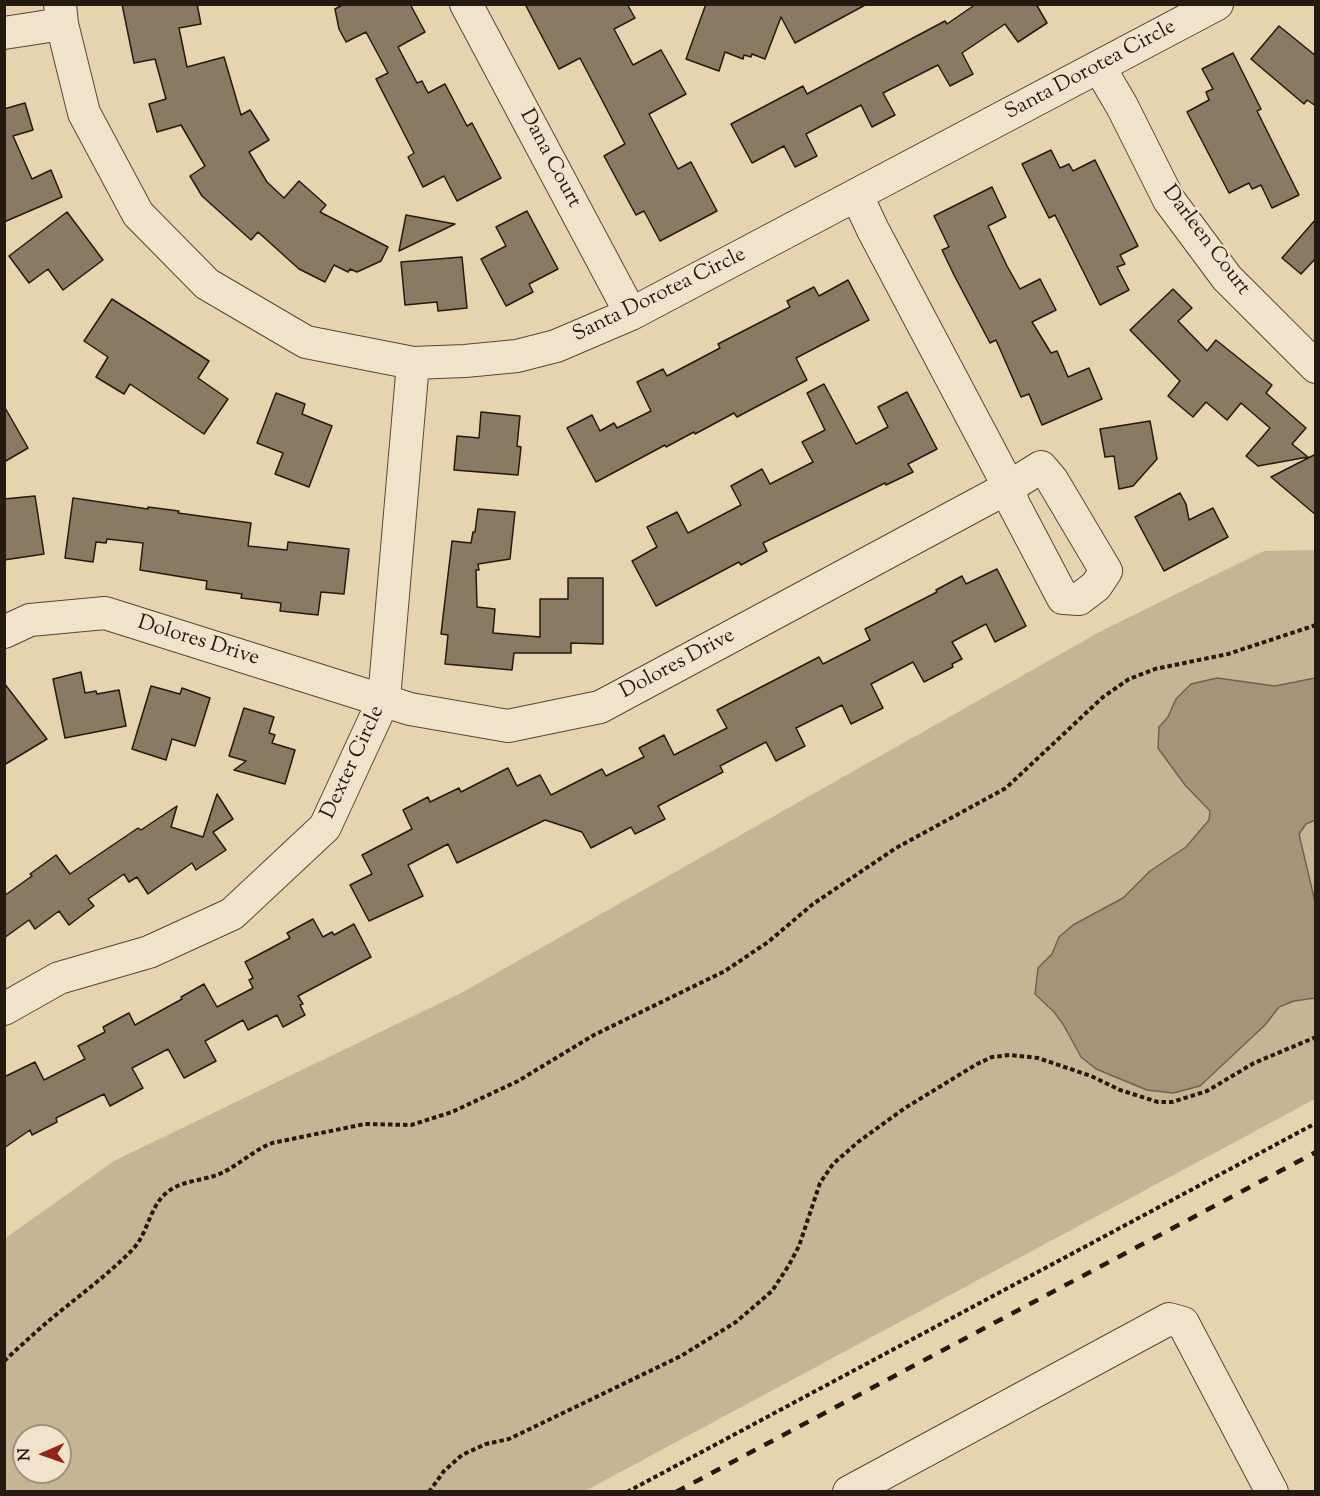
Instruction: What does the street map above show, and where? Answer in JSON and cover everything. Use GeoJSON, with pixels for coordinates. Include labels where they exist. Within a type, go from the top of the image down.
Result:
{"type":"FeatureCollection","features":[{"type":"Feature","properties":{"kind":"street","name":"Dana Court"},"geometry":{"type":"LineString","coordinates":[[466,4],[631,314]]}},
{"type":"Feature","properties":{"kind":"street","name":"Santa Dorotea Circle"},"geometry":{"type":"LineString","coordinates":[[61,14],[84,113],[138,214],[207,284],[306,342],[413,363],[517,356],[556,346],[631,314],[1217,4]]}},
{"type":"Feature","properties":{"kind":"street"},"geometry":{"type":"LineString","coordinates":[[4,33],[61,14]]}},
{"type":"Feature","properties":{"kind":"street","name":"Darleen Court"},"geometry":{"type":"LineString","coordinates":[[1099,67],[1122,106],[1169,200],[1227,278],[1316,366]]}},
{"type":"Feature","properties":{"kind":"street","name":"Dolores Drive"},"geometry":{"type":"LineString","coordinates":[[4,632],[30,620],[105,613],[410,709],[508,726],[600,706],[1009,487],[857,196]]}},
{"type":"Feature","properties":{"kind":"street","name":"Dexter Circle"},"geometry":{"type":"LineString","coordinates":[[4,1009],[59,978],[150,952],[232,914],[325,827],[384,699],[413,363]]}},
{"type":"Feature","properties":{"kind":"street"},"geometry":{"type":"LineString","coordinates":[[849,1491],[1169,1319],[1184,1323],[1272,1491]]}},
{"type":"Feature","properties":{"kind":"path"},"geometry":{"type":"LineString","coordinates":[[4,1361],[133,1249],[141,1239],[156,1207],[164,1195],[173,1188],[230,1169],[259,1148],[272,1143],[365,1124],[411,1125],[452,1112],[518,1081],[594,1035],[725,971],[768,942],[813,904],[896,848],[1006,788],[1102,697],[1129,679],[1155,669],[1228,654],[1316,625]]}},
{"type":"Feature","properties":{"kind":"path"},"geometry":{"type":"LineString","coordinates":[[429,1491],[444,1471],[462,1455],[486,1444],[509,1439],[681,1356],[736,1322],[772,1291],[789,1265],[799,1246],[820,1183],[833,1164],[904,1108],[977,1064],[992,1057],[1010,1055],[1038,1058],[1091,1076],[1120,1090],[1158,1102],[1172,1102],[1188,1099],[1207,1091],[1254,1063],[1316,1037]]}},
{"type":"Feature","properties":{"kind":"path"},"geometry":{"type":"LineString","coordinates":[[627,1491],[1316,1123]]}},
{"type":"Feature","properties":{"kind":"shaded area"},"geometry":{"type":"Polygon","coordinates":[[[1315,550],[1315,1099],[585,1491],[5,1491],[4,1239],[114,1161],[463,992],[1103,630],[1264,551],[1315,550]]]}},
{"type":"Feature","properties":{"kind":"shaded area"},"geometry":{"type":"Polygon","coordinates":[[[1217,678],[1275,686],[1315,678],[1315,820],[1306,824],[1299,834],[1315,902],[1315,998],[1294,1001],[1279,1007],[1265,1025],[1200,1086],[1173,1093],[1147,1090],[1096,1069],[1081,1057],[1063,1024],[1035,994],[1038,968],[1052,954],[1059,937],[1073,925],[1123,898],[1150,871],[1186,847],[1209,820],[1210,811],[1185,785],[1158,748],[1159,727],[1168,717],[1176,699],[1191,684],[1217,678]]]}},
{"type":"Feature","properties":{"kind":"building"},"geometry":{"type":"Polygon","coordinates":[[[122,4],[197,4],[201,24],[179,28],[187,67],[224,57],[241,115],[250,110],[269,140],[249,152],[267,182],[284,198],[299,181],[326,205],[320,212],[388,247],[381,261],[357,272],[350,269],[348,272],[334,265],[325,282],[299,269],[258,232],[251,240],[202,196],[190,176],[205,166],[181,125],[157,132],[149,104],[166,99],[155,59],[134,63],[122,4]]]}},
{"type":"Feature","properties":{"kind":"building"},"geometry":{"type":"Polygon","coordinates":[[[344,4],[410,4],[425,32],[398,47],[417,83],[422,81],[428,93],[445,84],[467,126],[472,123],[501,178],[457,201],[444,176],[423,187],[408,157],[414,153],[376,79],[388,73],[366,32],[346,42],[339,29],[335,9],[344,4]]]}},
{"type":"Feature","properties":{"kind":"building"},"geometry":{"type":"Polygon","coordinates":[[[525,4],[627,4],[635,18],[614,29],[633,65],[661,50],[686,94],[649,114],[678,169],[691,162],[717,211],[660,241],[644,211],[636,215],[604,156],[625,144],[580,58],[559,69],[525,4]]]}},
{"type":"Feature","properties":{"kind":"building"},"geometry":{"type":"Polygon","coordinates":[[[706,4],[867,4],[795,43],[781,17],[765,59],[752,54],[751,57],[744,55],[743,59],[725,52],[719,71],[686,59],[706,4]]]}},
{"type":"Feature","properties":{"kind":"building"},"geometry":{"type":"Polygon","coordinates":[[[976,4],[1036,4],[1047,23],[1018,42],[1005,24],[962,53],[973,74],[950,86],[938,65],[883,93],[895,115],[872,127],[861,105],[806,134],[817,156],[795,167],[784,146],[752,163],[731,124],[803,86],[807,94],[945,21],[947,24],[976,4]]]}},
{"type":"Feature","properties":{"kind":"building"},"geometry":{"type":"Polygon","coordinates":[[[1279,26],[1316,56],[1316,106],[1307,100],[1304,104],[1251,59],[1279,26]]]}},
{"type":"Feature","properties":{"kind":"building"},"geometry":{"type":"Polygon","coordinates":[[[1233,53],[1261,109],[1257,111],[1299,195],[1272,208],[1261,185],[1252,189],[1249,183],[1229,193],[1187,112],[1209,100],[1206,92],[1213,89],[1202,69],[1233,53]]]}},
{"type":"Feature","properties":{"kind":"building"},"geometry":{"type":"Polygon","coordinates":[[[25,103],[33,130],[13,136],[32,179],[51,170],[62,197],[4,222],[4,109],[25,103]]]}},
{"type":"Feature","properties":{"kind":"building"},"geometry":{"type":"Polygon","coordinates":[[[1051,150],[1060,168],[1069,164],[1073,171],[1095,160],[1138,246],[1120,255],[1125,264],[1117,267],[1129,290],[1100,305],[1055,215],[1049,218],[1022,164],[1051,150]]]}},
{"type":"Feature","properties":{"kind":"building"},"geometry":{"type":"Polygon","coordinates":[[[992,187],[1006,217],[988,226],[1007,266],[1020,289],[1040,279],[1056,310],[1032,322],[1051,353],[1057,351],[1068,377],[1089,368],[1102,399],[1042,425],[1029,394],[1021,397],[996,340],[990,343],[954,275],[942,250],[949,247],[934,216],[992,187]]]}},
{"type":"Feature","properties":{"kind":"building"},"geometry":{"type":"Polygon","coordinates":[[[527,211],[558,269],[529,284],[533,292],[506,306],[481,259],[506,246],[496,227],[527,211]]]}},
{"type":"Feature","properties":{"kind":"building"},"geometry":{"type":"Polygon","coordinates":[[[67,212],[103,260],[63,290],[48,269],[29,283],[9,256],[67,212]]]}},
{"type":"Feature","properties":{"kind":"building"},"geometry":{"type":"Polygon","coordinates":[[[406,215],[455,224],[399,251],[406,215]]]}},
{"type":"Feature","properties":{"kind":"building"},"geometry":{"type":"Polygon","coordinates":[[[1316,219],[1316,258],[1301,274],[1282,258],[1316,219]]]}},
{"type":"Feature","properties":{"kind":"building"},"geometry":{"type":"Polygon","coordinates":[[[462,257],[467,308],[438,311],[437,302],[405,305],[401,262],[462,257]]]}},
{"type":"Feature","properties":{"kind":"building"},"geometry":{"type":"Polygon","coordinates":[[[848,280],[869,320],[796,358],[807,380],[737,417],[734,413],[695,434],[694,432],[666,447],[665,445],[596,482],[567,428],[592,415],[600,431],[614,423],[617,428],[651,411],[637,382],[663,369],[667,376],[720,348],[718,344],[790,307],[787,301],[814,287],[819,296],[848,280]]]}},
{"type":"Feature","properties":{"kind":"building"},"geometry":{"type":"Polygon","coordinates":[[[1173,289],[1192,308],[1178,321],[1207,351],[1216,340],[1272,385],[1266,393],[1306,428],[1292,444],[1308,457],[1258,466],[1246,456],[1270,428],[1241,403],[1227,420],[1206,402],[1193,417],[1168,396],[1180,381],[1130,330],[1173,289]]]}},
{"type":"Feature","properties":{"kind":"building"},"geometry":{"type":"Polygon","coordinates":[[[112,299],[209,361],[198,378],[228,399],[204,434],[130,384],[124,394],[96,377],[108,357],[84,341],[112,299]]]}},
{"type":"Feature","properties":{"kind":"building"},"geometry":{"type":"Polygon","coordinates":[[[824,384],[856,444],[888,427],[878,407],[907,392],[937,449],[908,464],[913,472],[886,485],[885,483],[763,543],[767,551],[741,565],[739,562],[656,606],[632,561],[657,547],[647,527],[677,512],[688,533],[741,505],[731,486],[762,469],[770,484],[813,462],[802,442],[825,430],[807,393],[824,384]]]}},
{"type":"Feature","properties":{"kind":"building"},"geometry":{"type":"Polygon","coordinates":[[[276,393],[305,404],[302,414],[332,426],[309,487],[275,474],[283,453],[257,443],[276,393]]]}},
{"type":"Feature","properties":{"kind":"building"},"geometry":{"type":"Polygon","coordinates":[[[4,406],[28,448],[4,462],[4,406]]]}},
{"type":"Feature","properties":{"kind":"building"},"geometry":{"type":"Polygon","coordinates":[[[481,412],[520,416],[517,446],[521,447],[518,475],[454,470],[457,436],[479,438],[481,412]]]}},
{"type":"Feature","properties":{"kind":"building"},"geometry":{"type":"Polygon","coordinates":[[[1150,421],[1157,459],[1133,486],[1119,489],[1114,456],[1105,457],[1100,429],[1150,421]]]}},
{"type":"Feature","properties":{"kind":"building"},"geometry":{"type":"Polygon","coordinates":[[[1316,454],[1316,515],[1271,477],[1316,454]]]}},
{"type":"Feature","properties":{"kind":"building"},"geometry":{"type":"Polygon","coordinates":[[[1180,493],[1186,504],[1189,520],[1213,508],[1228,537],[1164,571],[1135,517],[1180,493]]]}},
{"type":"Feature","properties":{"kind":"building"},"geometry":{"type":"Polygon","coordinates":[[[35,496],[44,554],[4,560],[4,499],[35,496]]]}},
{"type":"Feature","properties":{"kind":"building"},"geometry":{"type":"Polygon","coordinates":[[[73,498],[179,511],[178,513],[251,523],[248,546],[287,550],[288,542],[349,549],[344,594],[321,592],[318,615],[280,611],[281,603],[241,598],[242,594],[206,589],[207,581],[140,570],[143,543],[107,539],[106,543],[96,542],[93,562],[65,558],[73,498]]]}},
{"type":"Feature","properties":{"kind":"building"},"geometry":{"type":"Polygon","coordinates":[[[478,509],[515,512],[510,559],[478,564],[479,570],[476,570],[477,607],[495,609],[493,633],[540,637],[540,599],[568,599],[568,578],[603,578],[603,644],[571,643],[571,653],[514,653],[512,670],[445,664],[448,635],[441,634],[452,541],[471,543],[478,509]]]}},
{"type":"Feature","properties":{"kind":"building"},"geometry":{"type":"Polygon","coordinates":[[[997,569],[1026,626],[995,642],[986,624],[952,642],[962,659],[952,664],[953,667],[924,682],[913,662],[871,684],[883,708],[851,724],[842,705],[796,728],[805,746],[776,761],[766,742],[720,766],[723,772],[658,806],[665,819],[635,834],[631,827],[591,848],[582,832],[545,820],[457,863],[448,844],[408,865],[423,896],[369,921],[350,885],[372,874],[362,855],[412,829],[403,810],[428,797],[430,802],[459,788],[461,792],[508,768],[517,786],[540,775],[551,795],[602,769],[606,776],[644,757],[639,748],[664,735],[674,755],[727,728],[717,710],[819,657],[823,664],[870,640],[865,629],[937,592],[936,590],[962,576],[966,584],[997,569]]]}},
{"type":"Feature","properties":{"kind":"building"},"geometry":{"type":"Polygon","coordinates":[[[81,672],[85,693],[96,691],[97,694],[119,690],[126,726],[65,738],[53,679],[81,672]]]}},
{"type":"Feature","properties":{"kind":"building"},"geometry":{"type":"Polygon","coordinates":[[[4,683],[47,739],[4,765],[4,683]]]}},
{"type":"Feature","properties":{"kind":"building"},"geometry":{"type":"Polygon","coordinates":[[[151,686],[180,694],[182,688],[210,698],[195,746],[172,739],[166,760],[132,749],[151,686]]]}},
{"type":"Feature","properties":{"kind":"building"},"geometry":{"type":"Polygon","coordinates":[[[244,708],[274,717],[269,733],[275,735],[272,743],[295,750],[285,784],[234,770],[246,761],[229,756],[244,708]]]}},
{"type":"Feature","properties":{"kind":"building"},"geometry":{"type":"Polygon","coordinates":[[[217,794],[233,819],[213,832],[226,850],[196,870],[192,863],[148,894],[137,877],[129,882],[124,874],[88,899],[94,906],[69,925],[59,911],[35,929],[29,920],[4,938],[4,896],[56,855],[70,874],[138,828],[141,830],[177,806],[171,827],[203,837],[217,794]]]}},
{"type":"Feature","properties":{"kind":"building"},"geometry":{"type":"Polygon","coordinates":[[[313,919],[323,937],[332,932],[334,935],[354,924],[371,957],[298,996],[303,1004],[300,1005],[305,1015],[283,1027],[277,1015],[248,1030],[243,1020],[205,1041],[216,1061],[184,1078],[168,1049],[132,1068],[143,1088],[110,1106],[104,1094],[56,1118],[57,1122],[32,1135],[30,1130],[4,1148],[4,1077],[35,1062],[44,1080],[85,1059],[78,1046],[105,1032],[103,1027],[129,1013],[135,1025],[204,984],[217,1007],[253,988],[249,980],[253,978],[245,962],[290,938],[287,933],[313,919]]]}},
{"type":"Feature","properties":{"kind":"railway"},"geometry":{"type":"LineString","coordinates":[[676,1492],[1316,1152]]}}]}
